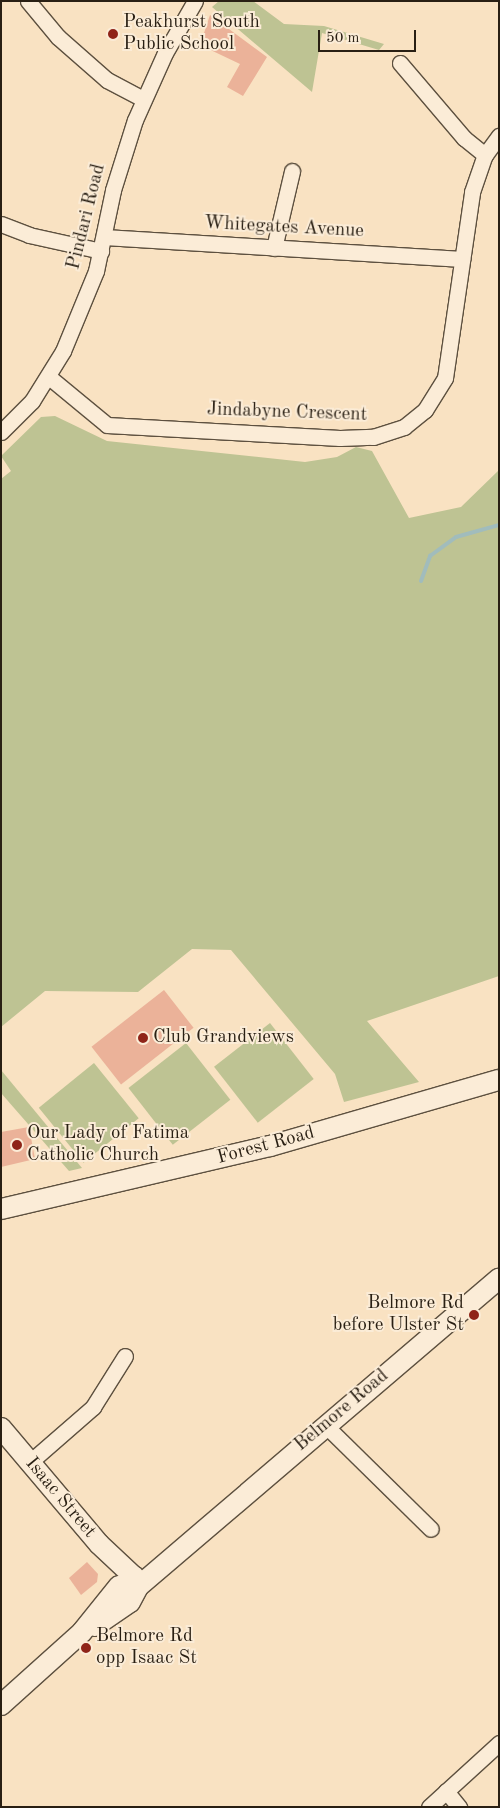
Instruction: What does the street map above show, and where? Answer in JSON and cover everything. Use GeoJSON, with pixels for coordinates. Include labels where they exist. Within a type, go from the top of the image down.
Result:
{"type":"FeatureCollection","features":[{"type":"Feature","properties":{"kind":"street"},"geometry":{"type":"LineString","coordinates":[[28,1],[58,37],[107,80],[143,99]]}},
{"type":"Feature","properties":{"kind":"street","name":"Pindari Road"},"geometry":{"type":"LineString","coordinates":[[1,432],[49,377],[94,280],[120,165],[143,99],[195,1]]}},
{"type":"Feature","properties":{"kind":"street"},"geometry":{"type":"LineString","coordinates":[[400,63],[464,138],[485,155]]}},
{"type":"Feature","properties":{"kind":"street","name":"Jindabyne Crescent"},"geometry":{"type":"LineString","coordinates":[[49,377],[107,425],[340,438],[389,434],[425,410],[445,378],[472,192],[485,155],[499,136]]}},
{"type":"Feature","properties":{"kind":"street"},"geometry":{"type":"LineString","coordinates":[[274,248],[292,171]]}},
{"type":"Feature","properties":{"kind":"street","name":"Whitegates Avenue"},"geometry":{"type":"LineString","coordinates":[[1,224],[29,235],[102,244],[274,248],[462,259]]}},
{"type":"Feature","properties":{"kind":"street","name":"Forest Road"},"geometry":{"type":"LineString","coordinates":[[1,1208],[234,1156],[499,1080]]}},
{"type":"Feature","properties":{"kind":"street","name":"Belmore Road"},"geometry":{"type":"LineString","coordinates":[[1,1705],[82,1632],[130,1583],[172,1550],[186,1544],[499,1279]]}},
{"type":"Feature","properties":{"kind":"street"},"geometry":{"type":"LineString","coordinates":[[30,1462],[93,1407],[125,1356]]}},
{"type":"Feature","properties":{"kind":"street"},"geometry":{"type":"LineString","coordinates":[[325,1425],[431,1529]]}},
{"type":"Feature","properties":{"kind":"street","name":"Isaac Street"},"geometry":{"type":"LineString","coordinates":[[1,1428],[130,1583]]}},
{"type":"Feature","properties":{"kind":"street"},"geometry":{"type":"LineString","coordinates":[[429,1807],[499,1743]]}},
{"type":"Feature","properties":{"kind":"street"},"geometry":{"type":"LineString","coordinates":[[446,1791],[459,1807]]}},
{"type":"Feature","properties":{"kind":"green space"},"geometry":{"type":"Polygon","coordinates":[[[219,1],[253,1],[284,24],[324,26],[384,44],[379,50],[322,33],[312,92],[212,7],[219,1]]]}},
{"type":"Feature","properties":{"kind":"green space"},"geometry":{"type":"Polygon","coordinates":[[[55,416],[107,441],[305,462],[337,457],[356,447],[372,451],[409,518],[461,507],[499,470],[499,976],[367,1021],[419,1082],[344,1102],[335,1074],[231,950],[192,949],[138,992],[45,991],[1,1027],[1,479],[11,471],[1,456],[41,417],[55,416]]]}},
{"type":"Feature","properties":{"kind":"green space"},"geometry":{"type":"Polygon","coordinates":[[[270,1023],[314,1079],[258,1123],[214,1067],[270,1023]]]}},
{"type":"Feature","properties":{"kind":"green space"},"geometry":{"type":"Polygon","coordinates":[[[186,1043],[230,1100],[173,1145],[128,1088],[186,1043]]]}},
{"type":"Feature","properties":{"kind":"green space"},"geometry":{"type":"Polygon","coordinates":[[[94,1063],[139,1118],[84,1163],[39,1108],[94,1063]]]}},
{"type":"Feature","properties":{"kind":"green space"},"geometry":{"type":"Polygon","coordinates":[[[1,1070],[82,1168],[69,1171],[1,1093],[1,1070]]]}},
{"type":"Feature","properties":{"kind":"building"},"geometry":{"type":"Polygon","coordinates":[[[210,15],[267,57],[243,96],[227,87],[240,64],[200,45],[210,15]]]}},
{"type":"Feature","properties":{"kind":"building","name":"Club Grandviews"},"geometry":{"type":"Polygon","coordinates":[[[164,990],[194,1028],[121,1084],[92,1047],[164,990]]]}},
{"type":"Feature","properties":{"kind":"building","name":"Our Lady of Fatima Catholic Church"},"geometry":{"type":"Polygon","coordinates":[[[29,1127],[35,1159],[1,1167],[1,1132],[29,1127]]]}},
{"type":"Feature","properties":{"kind":"building"},"geometry":{"type":"Polygon","coordinates":[[[87,1562],[98,1574],[97,1582],[81,1595],[69,1578],[87,1562]]]}},
{"type":"Feature","properties":{"kind":"waterway"},"geometry":{"type":"LineString","coordinates":[[421,581],[430,556],[456,537],[499,525]]}},
{"type":"Feature","properties":{"kind":"place","name":"Peakhurst South Public School"},"geometry":{"type":"Point","coordinates":[113,34]}},
{"type":"Feature","properties":{"kind":"place","name":"Club Grandviews"},"geometry":{"type":"Point","coordinates":[143,1038]}},
{"type":"Feature","properties":{"kind":"place","name":"Our Lady of Fatima Catholic Church"},"geometry":{"type":"Point","coordinates":[17,1145]}},
{"type":"Feature","properties":{"kind":"place","name":"Belmore Rd before Ulster St"},"geometry":{"type":"Point","coordinates":[474,1315]}},
{"type":"Feature","properties":{"kind":"place","name":"Belmore Rd opp Isaac St"},"geometry":{"type":"Point","coordinates":[86,1648]}}]}
